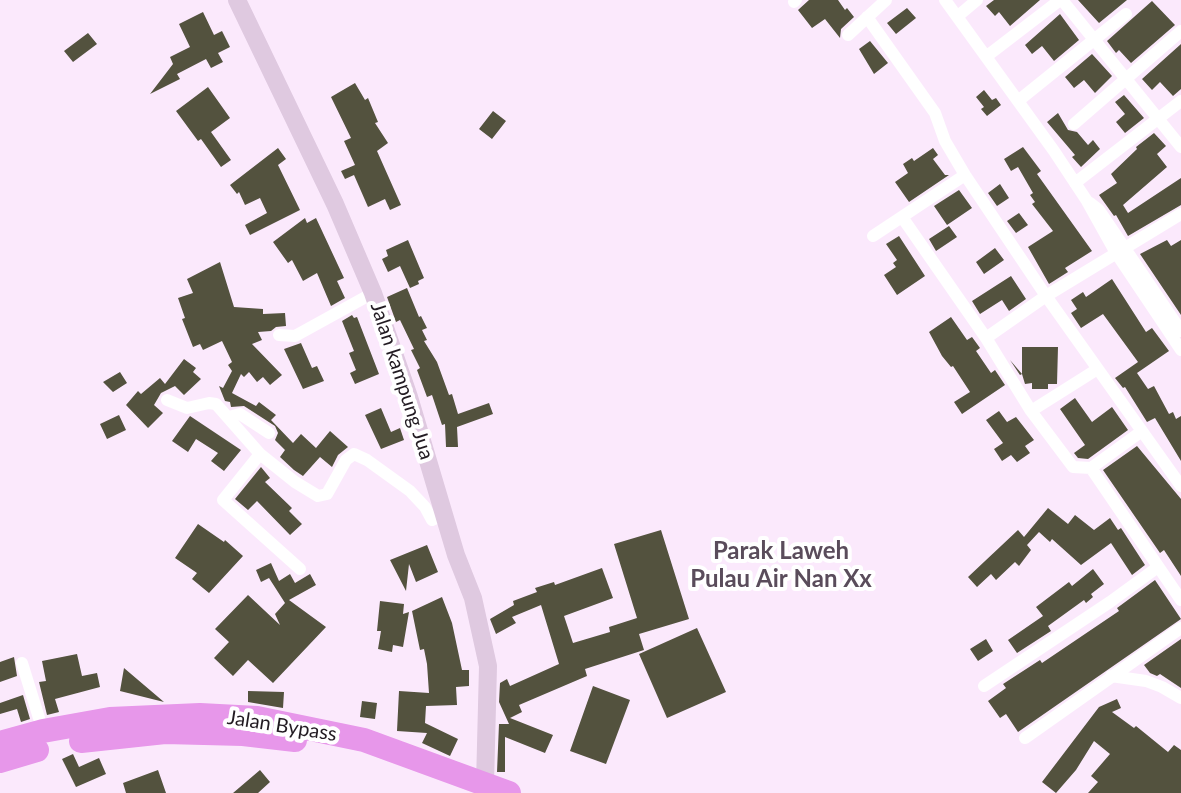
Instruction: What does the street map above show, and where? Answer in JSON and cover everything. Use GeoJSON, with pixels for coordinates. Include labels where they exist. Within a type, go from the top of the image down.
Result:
{"type":"FeatureCollection","features":[{"type":"Feature","properties":{"kind":"highway","name":"Jalan Bypass"},"geometry":{"type":"LineString","coordinates":[[0,761],[52,746],[166,724],[257,718],[364,740],[475,788],[509,793]]}},
{"type":"Feature","properties":{"kind":"highway","name":"Jalan Bypass"},"geometry":{"type":"LineString","coordinates":[[0,743],[43,731],[110,719],[166,724]]}},
{"type":"Feature","properties":{"kind":"street","name":"Jalan kampung Jua"},"geometry":{"type":"LineString","coordinates":[[237,0],[335,204],[373,293],[409,397],[443,515],[473,598],[488,666],[475,788]]}},
{"type":"Feature","properties":{"kind":"street"},"geometry":{"type":"LineString","coordinates":[[848,35],[886,0]]}},
{"type":"Feature","properties":{"kind":"street"},"geometry":{"type":"LineString","coordinates":[[945,0],[1087,201],[1099,210],[1181,350]]}},
{"type":"Feature","properties":{"kind":"street"},"geometry":{"type":"LineString","coordinates":[[958,16],[977,0]]}},
{"type":"Feature","properties":{"kind":"street"},"geometry":{"type":"LineString","coordinates":[[987,56],[1061,0],[1181,147]]}},
{"type":"Feature","properties":{"kind":"street"},"geometry":{"type":"LineString","coordinates":[[1018,101],[1126,14]]}},
{"type":"Feature","properties":{"kind":"street"},"geometry":{"type":"LineString","coordinates":[[867,17],[935,113],[945,141],[965,175],[1046,296],[1181,486]]}},
{"type":"Feature","properties":{"kind":"street"},"geometry":{"type":"LineString","coordinates":[[1074,124],[1181,31]]}},
{"type":"Feature","properties":{"kind":"street"},"geometry":{"type":"LineString","coordinates":[[1075,183],[1181,101]]}},
{"type":"Feature","properties":{"kind":"street"},"geometry":{"type":"LineString","coordinates":[[873,236],[965,175]]}},
{"type":"Feature","properties":{"kind":"street"},"geometry":{"type":"LineString","coordinates":[[986,338],[1046,296],[1181,214]]}},
{"type":"Feature","properties":{"kind":"street"},"geometry":{"type":"LineString","coordinates":[[902,217],[986,338],[1031,411],[1073,467],[1091,468],[1142,431]]}},
{"type":"Feature","properties":{"kind":"street"},"geometry":{"type":"LineString","coordinates":[[1121,250],[1181,331]]}},
{"type":"Feature","properties":{"kind":"street"},"geometry":{"type":"LineString","coordinates":[[279,335],[295,336],[373,293]]}},
{"type":"Feature","properties":{"kind":"street"},"geometry":{"type":"LineString","coordinates":[[1031,411],[1096,370]]}},
{"type":"Feature","properties":{"kind":"street"},"geometry":{"type":"LineString","coordinates":[[167,400],[187,408],[212,402],[260,454],[295,482],[321,497],[327,494],[346,460],[354,454],[418,498],[432,520],[443,515]]}},
{"type":"Feature","properties":{"kind":"street"},"geometry":{"type":"LineString","coordinates":[[229,417],[240,414],[269,433]]}},
{"type":"Feature","properties":{"kind":"street"},"geometry":{"type":"LineString","coordinates":[[260,454],[223,500],[300,569]]}},
{"type":"Feature","properties":{"kind":"street"},"geometry":{"type":"LineString","coordinates":[[1091,468],[1181,600]]}},
{"type":"Feature","properties":{"kind":"street"},"geometry":{"type":"LineString","coordinates":[[984,686],[1158,567]]}},
{"type":"Feature","properties":{"kind":"street"},"geometry":{"type":"LineString","coordinates":[[1025,738],[1181,628]]}},
{"type":"Feature","properties":{"kind":"street"},"geometry":{"type":"LineString","coordinates":[[22,663],[43,731]]}},
{"type":"Feature","properties":{"kind":"street"},"geometry":{"type":"LineString","coordinates":[[1111,676],[1146,681],[1181,698]]}},
{"type":"Feature","properties":{"kind":"building"},"geometry":{"type":"Polygon","coordinates":[[[809,0],[838,0],[845,10],[847,8],[854,17],[841,29],[840,38],[825,19],[812,28],[798,10],[809,0]]]}},
{"type":"Feature","properties":{"kind":"building"},"geometry":{"type":"Polygon","coordinates":[[[994,0],[1040,0],[1010,26],[999,12],[995,16],[986,6],[994,0]]]}},
{"type":"Feature","properties":{"kind":"building"},"geometry":{"type":"Polygon","coordinates":[[[1078,0],[1127,0],[1099,23],[1078,0]]]}},
{"type":"Feature","properties":{"kind":"building"},"geometry":{"type":"Polygon","coordinates":[[[1152,1],[1175,25],[1131,63],[1119,50],[1116,53],[1107,41],[1152,1]]]}},
{"type":"Feature","properties":{"kind":"building"},"geometry":{"type":"Polygon","coordinates":[[[907,8],[916,18],[896,34],[887,23],[907,8]]]}},
{"type":"Feature","properties":{"kind":"building"},"geometry":{"type":"Polygon","coordinates":[[[203,12],[214,35],[222,31],[230,47],[218,53],[223,62],[211,68],[206,59],[177,74],[180,79],[150,94],[173,64],[170,57],[190,47],[179,24],[203,12]]]}},
{"type":"Feature","properties":{"kind":"building"},"geometry":{"type":"Polygon","coordinates":[[[1060,14],[1079,40],[1054,61],[1042,46],[1032,54],[1025,45],[1060,14]]]}},
{"type":"Feature","properties":{"kind":"building"},"geometry":{"type":"Polygon","coordinates":[[[88,33],[97,44],[73,62],[64,51],[88,33]]]}},
{"type":"Feature","properties":{"kind":"building"},"geometry":{"type":"Polygon","coordinates":[[[870,41],[888,63],[874,74],[859,49],[870,41]]]}},
{"type":"Feature","properties":{"kind":"building"},"geometry":{"type":"Polygon","coordinates":[[[1181,44],[1181,89],[1173,96],[1160,82],[1152,90],[1142,79],[1181,44]]]}},
{"type":"Feature","properties":{"kind":"building"},"geometry":{"type":"Polygon","coordinates":[[[1092,54],[1112,76],[1095,93],[1084,80],[1074,88],[1065,77],[1092,54]]]}},
{"type":"Feature","properties":{"kind":"building"},"geometry":{"type":"Polygon","coordinates":[[[355,83],[365,100],[368,98],[378,122],[375,123],[388,143],[377,151],[401,205],[390,210],[385,199],[368,207],[354,175],[345,179],[341,171],[355,165],[344,141],[351,138],[331,97],[355,83]]]}},
{"type":"Feature","properties":{"kind":"building"},"geometry":{"type":"Polygon","coordinates":[[[208,87],[230,118],[211,132],[231,160],[221,167],[176,111],[208,87]]]}},
{"type":"Feature","properties":{"kind":"building"},"geometry":{"type":"Polygon","coordinates":[[[984,90],[1001,105],[987,116],[976,97],[984,90]]]}},
{"type":"Feature","properties":{"kind":"building"},"geometry":{"type":"Polygon","coordinates":[[[1124,95],[1144,118],[1125,133],[1116,122],[1125,114],[1115,102],[1124,95]]]}},
{"type":"Feature","properties":{"kind":"building"},"geometry":{"type":"Polygon","coordinates":[[[493,111],[506,121],[492,139],[479,129],[493,111]]]}},
{"type":"Feature","properties":{"kind":"building"},"geometry":{"type":"Polygon","coordinates":[[[1058,113],[1068,130],[1077,132],[1088,145],[1093,140],[1100,149],[1081,167],[1072,157],[1075,155],[1047,122],[1058,113]]]}},
{"type":"Feature","properties":{"kind":"building"},"geometry":{"type":"Polygon","coordinates":[[[1154,133],[1166,146],[1157,154],[1167,167],[1123,205],[1128,213],[1181,178],[1181,205],[1128,236],[1099,195],[1117,183],[1111,174],[1154,133]]]}},
{"type":"Feature","properties":{"kind":"building"},"geometry":{"type":"Polygon","coordinates":[[[1023,147],[1041,171],[1037,174],[1092,251],[1065,268],[1068,272],[1049,284],[1028,247],[1053,231],[1032,204],[1035,202],[1030,195],[1033,193],[1018,167],[1011,171],[1004,159],[1023,147]]]}},
{"type":"Feature","properties":{"kind":"building"},"geometry":{"type":"Polygon","coordinates":[[[278,148],[286,159],[278,165],[300,210],[250,235],[245,225],[267,213],[260,198],[245,205],[239,192],[237,194],[230,185],[278,148]]]}},
{"type":"Feature","properties":{"kind":"building"},"geometry":{"type":"Polygon","coordinates":[[[933,148],[938,155],[933,159],[945,175],[949,175],[909,202],[895,182],[908,173],[903,164],[912,158],[914,161],[933,148]]]}},
{"type":"Feature","properties":{"kind":"building"},"geometry":{"type":"Polygon","coordinates":[[[1000,184],[1009,198],[997,206],[988,193],[1000,184]]]}},
{"type":"Feature","properties":{"kind":"building"},"geometry":{"type":"Polygon","coordinates":[[[959,190],[972,208],[947,225],[934,206],[959,190]]]}},
{"type":"Feature","properties":{"kind":"building"},"geometry":{"type":"Polygon","coordinates":[[[1019,213],[1028,225],[1016,233],[1007,221],[1019,213]]]}},
{"type":"Feature","properties":{"kind":"building"},"geometry":{"type":"Polygon","coordinates":[[[305,218],[307,223],[316,218],[344,278],[337,281],[345,298],[331,306],[317,273],[303,281],[292,260],[288,263],[273,242],[305,218]]]}},
{"type":"Feature","properties":{"kind":"building"},"geometry":{"type":"Polygon","coordinates":[[[949,226],[957,237],[936,251],[929,239],[949,226]]]}},
{"type":"Feature","properties":{"kind":"building"},"geometry":{"type":"Polygon","coordinates":[[[899,236],[925,276],[897,295],[884,275],[896,267],[893,263],[897,260],[886,244],[899,236]]]}},
{"type":"Feature","properties":{"kind":"building"},"geometry":{"type":"Polygon","coordinates":[[[408,240],[424,278],[410,288],[400,266],[388,272],[382,259],[388,256],[386,250],[408,240]]]}},
{"type":"Feature","properties":{"kind":"building"},"geometry":{"type":"Polygon","coordinates":[[[1167,240],[1171,246],[1181,240],[1181,315],[1140,254],[1167,240]]]}},
{"type":"Feature","properties":{"kind":"building"},"geometry":{"type":"Polygon","coordinates":[[[995,248],[1004,260],[984,274],[976,262],[995,248]]]}},
{"type":"Feature","properties":{"kind":"building"},"geometry":{"type":"Polygon","coordinates":[[[220,262],[234,307],[263,309],[263,314],[285,313],[286,326],[258,332],[262,340],[252,344],[282,375],[270,385],[263,377],[257,382],[249,372],[244,377],[241,374],[232,393],[256,406],[259,402],[276,415],[271,420],[293,443],[301,434],[316,448],[330,431],[348,447],[338,455],[332,467],[320,457],[303,476],[294,470],[280,457],[285,450],[275,440],[278,433],[275,426],[244,406],[231,407],[230,402],[225,401],[219,386],[223,388],[232,371],[228,365],[232,362],[222,341],[203,350],[200,344],[193,347],[178,298],[193,293],[187,279],[220,262]]]}},
{"type":"Feature","properties":{"kind":"building"},"geometry":{"type":"Polygon","coordinates":[[[1011,276],[1026,299],[1009,311],[1002,300],[980,314],[972,301],[1011,276]]]}},
{"type":"Feature","properties":{"kind":"building"},"geometry":{"type":"Polygon","coordinates":[[[1112,279],[1146,332],[1152,328],[1169,351],[1137,373],[1148,389],[1154,386],[1169,414],[1173,412],[1176,419],[1181,416],[1181,461],[1155,418],[1147,422],[1125,387],[1115,378],[1138,362],[1103,314],[1081,328],[1071,313],[1077,309],[1071,300],[1083,292],[1086,297],[1112,279]]]}},
{"type":"Feature","properties":{"kind":"building"},"geometry":{"type":"Polygon","coordinates":[[[407,288],[427,328],[422,330],[427,340],[424,341],[437,362],[449,395],[452,394],[458,414],[489,403],[493,414],[457,427],[458,447],[446,447],[445,424],[442,425],[432,395],[427,397],[417,370],[420,368],[411,350],[414,349],[400,320],[396,322],[387,297],[407,288]]]}},
{"type":"Feature","properties":{"kind":"building"},"geometry":{"type":"Polygon","coordinates":[[[352,315],[357,317],[379,374],[355,384],[350,373],[356,370],[349,353],[354,351],[342,321],[352,315]]]}},
{"type":"Feature","properties":{"kind":"building"},"geometry":{"type":"Polygon","coordinates":[[[951,317],[967,340],[972,337],[980,348],[976,351],[991,373],[995,370],[1005,385],[962,414],[954,402],[970,392],[953,366],[942,356],[929,332],[951,317]]]}},
{"type":"Feature","properties":{"kind":"building"},"geometry":{"type":"Polygon","coordinates":[[[301,343],[312,368],[317,366],[324,381],[303,389],[284,349],[301,343]]]}},
{"type":"Feature","properties":{"kind":"building"},"geometry":{"type":"Polygon","coordinates":[[[1022,347],[1058,347],[1057,384],[1048,384],[1048,389],[1032,389],[1032,383],[1025,384],[1022,347]]]}},
{"type":"Feature","properties":{"kind":"building"},"geometry":{"type":"Polygon","coordinates":[[[184,359],[196,368],[193,372],[201,379],[184,395],[175,386],[161,393],[154,405],[163,413],[148,428],[126,405],[138,391],[141,394],[160,378],[165,384],[184,359]]]}},
{"type":"Feature","properties":{"kind":"building"},"geometry":{"type":"Polygon","coordinates":[[[120,372],[127,383],[113,392],[103,382],[120,372]]]}},
{"type":"Feature","properties":{"kind":"building"},"geometry":{"type":"Polygon","coordinates":[[[1075,398],[1092,422],[1112,407],[1128,430],[1088,459],[1078,458],[1074,453],[1085,445],[1060,409],[1075,398]]]}},
{"type":"Feature","properties":{"kind":"building"},"geometry":{"type":"Polygon","coordinates":[[[381,408],[391,432],[400,428],[404,440],[381,449],[365,415],[381,408]]]}},
{"type":"Feature","properties":{"kind":"building"},"geometry":{"type":"Polygon","coordinates":[[[999,411],[1007,422],[1016,417],[1034,440],[1025,446],[1030,453],[1017,462],[1011,455],[1002,461],[994,449],[1003,443],[986,420],[999,411]]]}},
{"type":"Feature","properties":{"kind":"building"},"geometry":{"type":"Polygon","coordinates":[[[119,415],[126,430],[107,439],[100,424],[119,415]]]}},
{"type":"Feature","properties":{"kind":"building"},"geometry":{"type":"Polygon","coordinates":[[[190,416],[241,450],[224,471],[211,461],[218,453],[196,439],[188,452],[172,441],[190,416]]]}},
{"type":"Feature","properties":{"kind":"building"},"geometry":{"type":"Polygon","coordinates":[[[1137,446],[1181,499],[1181,576],[1164,550],[1160,553],[1103,470],[1137,446]]]}},
{"type":"Feature","properties":{"kind":"building"},"geometry":{"type":"Polygon","coordinates":[[[261,467],[270,478],[265,482],[292,508],[289,511],[302,524],[290,535],[257,501],[248,510],[235,499],[261,467]]]}},
{"type":"Feature","properties":{"kind":"building"},"geometry":{"type":"Polygon","coordinates":[[[1048,508],[1068,524],[1075,515],[1094,530],[1110,518],[1118,530],[1121,528],[1145,565],[1132,575],[1111,543],[1081,565],[1052,539],[1050,542],[1039,532],[1027,545],[1031,550],[1019,566],[1015,562],[996,580],[991,574],[977,587],[968,577],[1018,530],[1024,537],[1048,508]]]}},
{"type":"Feature","properties":{"kind":"building"},"geometry":{"type":"Polygon","coordinates":[[[198,524],[225,540],[243,556],[209,593],[192,579],[197,573],[175,558],[198,524]]]}},
{"type":"Feature","properties":{"kind":"building"},"geometry":{"type":"Polygon","coordinates":[[[661,530],[689,619],[639,634],[644,650],[585,669],[587,676],[519,705],[522,712],[510,718],[553,735],[545,753],[505,737],[505,772],[497,772],[499,724],[509,724],[499,702],[500,683],[507,679],[510,686],[559,664],[541,605],[512,617],[516,623],[496,634],[490,619],[514,605],[513,601],[537,592],[535,588],[554,582],[555,585],[602,568],[613,598],[564,616],[573,643],[610,632],[609,627],[637,618],[614,544],[661,530]]]}},
{"type":"Feature","properties":{"kind":"building"},"geometry":{"type":"Polygon","coordinates":[[[427,545],[438,572],[416,582],[409,564],[406,591],[390,560],[427,545]]]}},
{"type":"Feature","properties":{"kind":"building"},"geometry":{"type":"Polygon","coordinates":[[[271,563],[279,581],[290,574],[295,583],[310,574],[316,585],[289,600],[326,627],[273,683],[248,660],[233,676],[214,658],[229,642],[215,629],[248,595],[280,625],[275,614],[285,603],[269,578],[261,582],[256,570],[271,563]]]}},
{"type":"Feature","properties":{"kind":"building"},"geometry":{"type":"Polygon","coordinates":[[[1093,569],[1104,584],[1091,594],[1093,597],[1048,626],[1051,631],[1017,653],[1008,640],[1043,616],[1036,607],[1069,582],[1072,586],[1093,569]]]}},
{"type":"Feature","properties":{"kind":"building"},"geometry":{"type":"Polygon","coordinates":[[[1155,580],[1181,619],[1018,732],[1006,714],[1000,718],[988,701],[1006,688],[1003,684],[1040,660],[1042,663],[1119,611],[1117,608],[1155,580]]]}},
{"type":"Feature","properties":{"kind":"building"},"geometry":{"type":"Polygon","coordinates":[[[442,597],[452,623],[462,670],[469,670],[469,686],[456,687],[457,705],[426,706],[425,723],[458,739],[450,756],[422,743],[427,733],[397,731],[399,691],[429,693],[424,649],[420,650],[412,611],[442,597]]]}},
{"type":"Feature","properties":{"kind":"building"},"geometry":{"type":"Polygon","coordinates":[[[380,601],[404,604],[403,614],[409,612],[403,647],[393,645],[392,652],[378,649],[380,601]]]}},
{"type":"Feature","properties":{"kind":"building"},"geometry":{"type":"Polygon","coordinates":[[[697,628],[726,692],[667,718],[639,654],[697,628]]]}},
{"type":"Feature","properties":{"kind":"building"},"geometry":{"type":"Polygon","coordinates":[[[986,639],[993,651],[978,661],[970,649],[986,639]]]}},
{"type":"Feature","properties":{"kind":"building"},"geometry":{"type":"Polygon","coordinates":[[[1181,639],[1181,688],[1160,674],[1150,673],[1144,665],[1181,639]]]}},
{"type":"Feature","properties":{"kind":"building"},"geometry":{"type":"Polygon","coordinates":[[[77,654],[82,676],[97,673],[100,687],[55,699],[59,712],[47,715],[39,682],[46,681],[42,661],[77,654]]]}},
{"type":"Feature","properties":{"kind":"building"},"geometry":{"type":"Polygon","coordinates":[[[14,657],[17,676],[0,682],[0,662],[14,657]]]}},
{"type":"Feature","properties":{"kind":"building"},"geometry":{"type":"Polygon","coordinates":[[[124,668],[164,702],[120,691],[124,668]]]}},
{"type":"Feature","properties":{"kind":"building"},"geometry":{"type":"Polygon","coordinates":[[[593,686],[630,700],[606,764],[570,751],[593,686]]]}},
{"type":"Feature","properties":{"kind":"building"},"geometry":{"type":"Polygon","coordinates":[[[248,691],[284,692],[283,708],[248,702],[248,691]]]}},
{"type":"Feature","properties":{"kind":"building"},"geometry":{"type":"Polygon","coordinates":[[[23,695],[30,719],[21,722],[17,709],[0,714],[0,703],[23,695]]]}},
{"type":"Feature","properties":{"kind":"building"},"geometry":{"type":"Polygon","coordinates":[[[1117,699],[1121,708],[1112,712],[1134,728],[1136,726],[1168,752],[1174,745],[1181,750],[1181,793],[1088,793],[1098,782],[1091,776],[1110,754],[1094,741],[1076,770],[1056,793],[1042,782],[1099,707],[1117,699]]]}},
{"type":"Feature","properties":{"kind":"building"},"geometry":{"type":"Polygon","coordinates":[[[362,701],[377,703],[375,719],[360,717],[362,701]]]}},
{"type":"Feature","properties":{"kind":"building"},"geometry":{"type":"Polygon","coordinates":[[[73,754],[79,767],[99,758],[106,774],[76,787],[62,759],[73,754]]]}},
{"type":"Feature","properties":{"kind":"building"},"geometry":{"type":"Polygon","coordinates":[[[158,770],[166,793],[126,793],[123,783],[158,770]]]}},
{"type":"Feature","properties":{"kind":"building"},"geometry":{"type":"Polygon","coordinates":[[[260,770],[270,782],[258,793],[233,793],[260,770]]]}},
{"type":"Feature","properties":{"kind":"district","name":"Parak Laweh Pulau Air Nan Xx"},"geometry":{"type":"Point","coordinates":[781,565]}}]}
